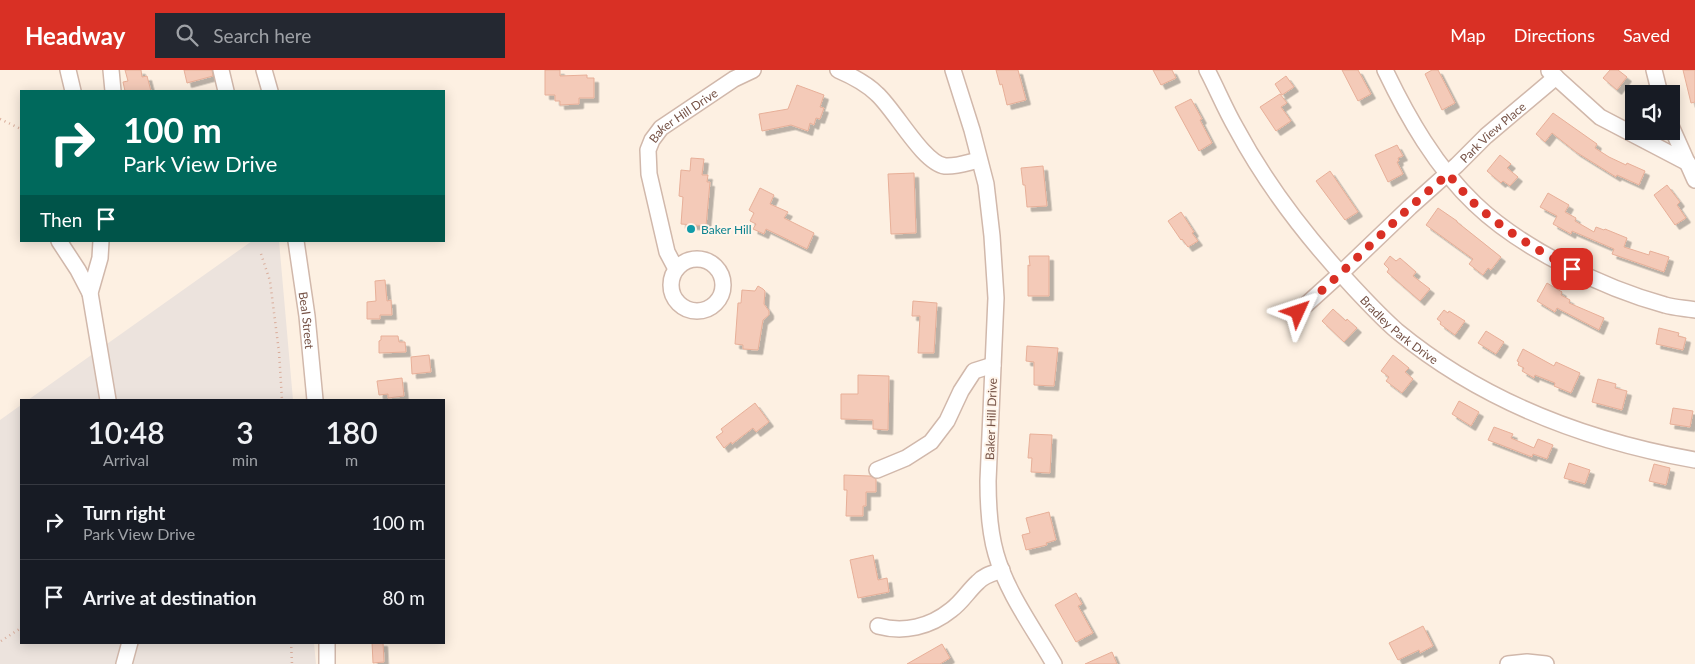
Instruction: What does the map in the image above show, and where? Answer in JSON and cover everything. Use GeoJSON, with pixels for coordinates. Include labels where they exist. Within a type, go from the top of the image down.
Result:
{"type":"FeatureCollection","features":[{"type":"Feature","properties":{"kind":"street"},"geometry":{"type":"LineString","coordinates":[[68,70],[74,90]]}},
{"type":"Feature","properties":{"kind":"street"},"geometry":{"type":"LineString","coordinates":[[111,70],[113,90]]}},
{"type":"Feature","properties":{"kind":"street"},"geometry":{"type":"LineString","coordinates":[[221,70],[226,90]]}},
{"type":"Feature","properties":{"kind":"street"},"geometry":{"type":"LineString","coordinates":[[264,70],[270,90]]}},
{"type":"Feature","properties":{"kind":"street","name":"Baker Hill Drive"},"geometry":{"type":"LineString","coordinates":[[676,269],[667,252],[649,174],[648,150],[652,140],[661,128],[734,79],[753,70]]}},
{"type":"Feature","properties":{"kind":"street"},"geometry":{"type":"LineString","coordinates":[[838,70],[862,82],[878,94],[894,111],[920,147],[937,163],[945,166],[957,166],[979,160]]}},
{"type":"Feature","properties":{"kind":"street","name":"Baker Hill Drive"},"geometry":{"type":"LineString","coordinates":[[953,70],[986,184],[992,236],[996,298],[988,508],[992,538],[1002,570],[1013,594],[1054,664]]}},
{"type":"Feature","properties":{"kind":"street","name":"Bradley Park Drive"},"geometry":{"type":"LineString","coordinates":[[1207,70],[1235,127],[1256,163],[1310,238],[1340,274],[1397,330],[1462,377],[1497,396],[1561,424],[1628,446],[1695,460]]}},
{"type":"Feature","properties":{"kind":"street"},"geometry":{"type":"LineString","coordinates":[[1385,70],[1421,138],[1448,174],[1476,205],[1508,230],[1542,252],[1603,283],[1667,306],[1695,310]]}},
{"type":"Feature","properties":{"kind":"street"},"geometry":{"type":"LineString","coordinates":[[1654,70],[1658,85]]}},
{"type":"Feature","properties":{"kind":"street"},"geometry":{"type":"LineString","coordinates":[[1552,74],[1600,118],[1688,164]]}},
{"type":"Feature","properties":{"kind":"street","name":"Park View Place"},"geometry":{"type":"LineString","coordinates":[[1298,312],[1448,174],[1552,74]]}},
{"type":"Feature","properties":{"kind":"street"},"geometry":{"type":"LineString","coordinates":[[1677,140],[1695,180]]}},
{"type":"Feature","properties":{"kind":"street"},"geometry":{"type":"LineString","coordinates":[[60,242],[90,293],[108,399]]}},
{"type":"Feature","properties":{"kind":"street"},"geometry":{"type":"LineString","coordinates":[[90,293],[100,258],[101,242]]}},
{"type":"Feature","properties":{"kind":"street","name":"Beal Street"},"geometry":{"type":"LineString","coordinates":[[296,242],[307,316],[316,399]]}},
{"type":"Feature","properties":{"kind":"street"},"geometry":{"type":"LineString","coordinates":[[877,470],[906,458],[931,442],[947,421],[961,390],[974,371],[993,366]]}},
{"type":"Feature","properties":{"kind":"street"},"geometry":{"type":"LineString","coordinates":[[878,626],[891,629],[905,629],[936,620],[964,599],[985,576],[1002,570]]}},
{"type":"Feature","properties":{"kind":"street"},"geometry":{"type":"LineString","coordinates":[[124,664],[129,644]]}},
{"type":"Feature","properties":{"kind":"street"},"geometry":{"type":"LineString","coordinates":[[327,644],[327,664]]}},
{"type":"Feature","properties":{"kind":"street"},"geometry":{"type":"LineString","coordinates":[[1508,664],[1527,662],[1546,664]]}},
{"type":"Feature","properties":{"kind":"path"},"geometry":{"type":"LineString","coordinates":[[0,119],[20,129]]}},
{"type":"Feature","properties":{"kind":"path"},"geometry":{"type":"LineString","coordinates":[[261,254],[270,281],[279,352],[282,399]]}},
{"type":"Feature","properties":{"kind":"path"},"geometry":{"type":"LineString","coordinates":[[1,641],[20,629]]}},
{"type":"Feature","properties":{"kind":"path"},"geometry":{"type":"LineString","coordinates":[[291,644],[292,664]]}},
{"type":"Feature","properties":{"kind":"shaded area"},"geometry":{"type":"Polygon","coordinates":[[[251,242],[279,242],[293,399],[29,399],[251,242]]]}},
{"type":"Feature","properties":{"kind":"shaded area"},"geometry":{"type":"Polygon","coordinates":[[[20,406],[20,644],[314,644],[316,664],[0,664],[0,420],[20,406]]]}},
{"type":"Feature","properties":{"kind":"building"},"geometry":{"type":"Polygon","coordinates":[[[125,70],[141,70],[142,77],[147,76],[151,90],[125,90],[123,82],[128,81],[125,70]]]}},
{"type":"Feature","properties":{"kind":"building"},"geometry":{"type":"Polygon","coordinates":[[[184,70],[212,70],[213,76],[187,83],[184,70]]]}},
{"type":"Feature","properties":{"kind":"building"},"geometry":{"type":"Polygon","coordinates":[[[545,70],[560,70],[560,76],[587,75],[587,78],[594,78],[594,98],[579,98],[579,104],[560,105],[560,101],[555,101],[555,95],[545,95],[545,70]]]}},
{"type":"Feature","properties":{"kind":"building"},"geometry":{"type":"Polygon","coordinates":[[[996,70],[1018,70],[1026,100],[1007,105],[1002,84],[1000,85],[996,70]]]}},
{"type":"Feature","properties":{"kind":"building"},"geometry":{"type":"Polygon","coordinates":[[[1153,70],[1172,70],[1176,78],[1161,85],[1153,70]]]}},
{"type":"Feature","properties":{"kind":"building"},"geometry":{"type":"Polygon","coordinates":[[[1342,70],[1358,70],[1371,94],[1358,101],[1342,70]]]}},
{"type":"Feature","properties":{"kind":"building"},"geometry":{"type":"Polygon","coordinates":[[[1432,70],[1438,70],[1455,103],[1442,110],[1425,74],[1432,70]]]}},
{"type":"Feature","properties":{"kind":"building"},"geometry":{"type":"Polygon","coordinates":[[[1610,70],[1618,70],[1627,77],[1617,90],[1603,78],[1610,70]]]}},
{"type":"Feature","properties":{"kind":"building"},"geometry":{"type":"Polygon","coordinates":[[[1683,70],[1695,70],[1695,102],[1691,103],[1683,70]]]}},
{"type":"Feature","properties":{"kind":"building"},"geometry":{"type":"Polygon","coordinates":[[[1286,76],[1294,87],[1282,95],[1275,84],[1286,76]]]}},
{"type":"Feature","properties":{"kind":"building"},"geometry":{"type":"Polygon","coordinates":[[[797,85],[824,95],[820,107],[824,108],[820,119],[816,118],[814,125],[810,123],[808,131],[791,125],[762,131],[759,114],[788,109],[797,85]]]}},
{"type":"Feature","properties":{"kind":"building"},"geometry":{"type":"Polygon","coordinates":[[[1280,94],[1287,103],[1281,107],[1291,121],[1276,131],[1260,107],[1280,94]]]}},
{"type":"Feature","properties":{"kind":"building"},"geometry":{"type":"Polygon","coordinates":[[[1191,99],[1212,143],[1199,151],[1175,107],[1191,99]]]}},
{"type":"Feature","properties":{"kind":"building"},"geometry":{"type":"Polygon","coordinates":[[[1553,113],[1597,144],[1595,148],[1609,157],[1645,171],[1639,185],[1617,175],[1616,177],[1576,152],[1552,133],[1545,142],[1536,134],[1553,113]]]}},
{"type":"Feature","properties":{"kind":"building"},"geometry":{"type":"Polygon","coordinates":[[[1397,145],[1403,156],[1398,158],[1399,161],[1397,162],[1403,174],[1388,182],[1375,155],[1397,145]]]}},
{"type":"Feature","properties":{"kind":"building"},"geometry":{"type":"Polygon","coordinates":[[[1500,155],[1511,164],[1507,168],[1518,177],[1510,186],[1503,181],[1501,183],[1487,171],[1500,155]]]}},
{"type":"Feature","properties":{"kind":"building"},"geometry":{"type":"Polygon","coordinates":[[[691,158],[704,159],[702,175],[708,175],[707,182],[710,182],[706,226],[681,224],[683,197],[679,196],[681,170],[690,171],[691,158]]]}},
{"type":"Feature","properties":{"kind":"building"},"geometry":{"type":"Polygon","coordinates":[[[1043,166],[1047,206],[1027,207],[1021,168],[1043,166]]]}},
{"type":"Feature","properties":{"kind":"building"},"geometry":{"type":"Polygon","coordinates":[[[1330,171],[1358,212],[1345,220],[1316,181],[1330,171]]]}},
{"type":"Feature","properties":{"kind":"building"},"geometry":{"type":"Polygon","coordinates":[[[914,173],[916,233],[891,234],[888,174],[914,173]]]}},
{"type":"Feature","properties":{"kind":"building"},"geometry":{"type":"Polygon","coordinates":[[[1667,185],[1680,202],[1677,205],[1686,218],[1675,225],[1654,195],[1667,185]]]}},
{"type":"Feature","properties":{"kind":"building"},"geometry":{"type":"Polygon","coordinates":[[[760,188],[774,195],[770,204],[788,212],[784,218],[814,233],[807,249],[766,229],[764,234],[753,229],[756,224],[750,221],[754,213],[749,210],[760,188]]]}},
{"type":"Feature","properties":{"kind":"building"},"geometry":{"type":"Polygon","coordinates":[[[1548,193],[1569,205],[1565,212],[1576,218],[1575,221],[1594,232],[1596,227],[1605,229],[1627,238],[1624,247],[1649,255],[1650,251],[1669,257],[1664,272],[1612,254],[1614,249],[1572,231],[1571,234],[1553,224],[1557,216],[1540,207],[1548,193]]]}},
{"type":"Feature","properties":{"kind":"building"},"geometry":{"type":"Polygon","coordinates":[[[1438,208],[1501,257],[1491,270],[1488,268],[1483,275],[1469,264],[1473,259],[1426,225],[1438,208]]]}},
{"type":"Feature","properties":{"kind":"building"},"geometry":{"type":"Polygon","coordinates":[[[1181,212],[1198,241],[1188,247],[1168,221],[1181,212]]]}},
{"type":"Feature","properties":{"kind":"building"},"geometry":{"type":"Polygon","coordinates":[[[1029,256],[1049,256],[1049,296],[1028,296],[1029,256]]]}},
{"type":"Feature","properties":{"kind":"building"},"geometry":{"type":"Polygon","coordinates":[[[1390,256],[1396,261],[1400,258],[1416,272],[1413,276],[1430,289],[1420,301],[1387,272],[1389,269],[1384,264],[1390,256]]]}},
{"type":"Feature","properties":{"kind":"building"},"geometry":{"type":"Polygon","coordinates":[[[385,280],[387,301],[391,300],[392,315],[380,315],[380,319],[367,319],[367,302],[376,301],[375,281],[385,280]]]}},
{"type":"Feature","properties":{"kind":"building"},"geometry":{"type":"Polygon","coordinates":[[[1547,283],[1562,292],[1561,295],[1570,300],[1569,303],[1604,318],[1599,330],[1557,308],[1555,312],[1537,301],[1547,283]]]}},
{"type":"Feature","properties":{"kind":"building"},"geometry":{"type":"Polygon","coordinates":[[[758,286],[765,291],[764,304],[769,311],[769,315],[763,320],[758,350],[743,349],[743,345],[735,344],[738,303],[741,303],[742,290],[755,291],[758,286]]]}},
{"type":"Feature","properties":{"kind":"building"},"geometry":{"type":"Polygon","coordinates":[[[913,301],[937,303],[934,353],[918,353],[920,316],[912,316],[913,301]]]}},
{"type":"Feature","properties":{"kind":"building"},"geometry":{"type":"Polygon","coordinates":[[[1333,309],[1357,328],[1344,342],[1322,321],[1333,309]]]}},
{"type":"Feature","properties":{"kind":"building"},"geometry":{"type":"Polygon","coordinates":[[[1444,310],[1465,321],[1455,335],[1440,324],[1441,322],[1437,319],[1444,310]]]}},
{"type":"Feature","properties":{"kind":"building"},"geometry":{"type":"Polygon","coordinates":[[[1659,328],[1679,333],[1678,336],[1686,338],[1683,350],[1656,344],[1659,328]]]}},
{"type":"Feature","properties":{"kind":"building"},"geometry":{"type":"Polygon","coordinates":[[[1486,331],[1504,342],[1496,354],[1478,343],[1486,331]]]}},
{"type":"Feature","properties":{"kind":"building"},"geometry":{"type":"Polygon","coordinates":[[[381,336],[398,336],[399,342],[405,342],[406,352],[379,353],[381,336]]]}},
{"type":"Feature","properties":{"kind":"building"},"geometry":{"type":"Polygon","coordinates":[[[1027,346],[1058,348],[1054,386],[1034,385],[1034,362],[1026,361],[1027,346]]]}},
{"type":"Feature","properties":{"kind":"building"},"geometry":{"type":"Polygon","coordinates":[[[1523,349],[1554,366],[1556,362],[1580,373],[1571,393],[1554,386],[1555,383],[1535,375],[1534,378],[1522,371],[1524,368],[1518,365],[1519,362],[1517,361],[1523,349]]]}},
{"type":"Feature","properties":{"kind":"building"},"geometry":{"type":"Polygon","coordinates":[[[429,355],[431,372],[412,374],[411,357],[429,355]]]}},
{"type":"Feature","properties":{"kind":"building"},"geometry":{"type":"Polygon","coordinates":[[[1393,355],[1409,368],[1405,372],[1413,379],[1402,393],[1386,381],[1389,377],[1381,371],[1393,355]]]}},
{"type":"Feature","properties":{"kind":"building"},"geometry":{"type":"Polygon","coordinates":[[[858,375],[889,376],[888,430],[873,429],[873,420],[841,419],[841,394],[858,394],[858,375]]]}},
{"type":"Feature","properties":{"kind":"building"},"geometry":{"type":"Polygon","coordinates":[[[402,378],[404,396],[388,398],[388,394],[379,395],[377,381],[402,378]]]}},
{"type":"Feature","properties":{"kind":"building"},"geometry":{"type":"Polygon","coordinates":[[[1598,379],[1616,384],[1615,388],[1627,391],[1622,410],[1592,402],[1598,379]]]}},
{"type":"Feature","properties":{"kind":"building"},"geometry":{"type":"Polygon","coordinates":[[[1459,401],[1479,412],[1471,426],[1452,414],[1459,401]]]}},
{"type":"Feature","properties":{"kind":"building"},"geometry":{"type":"Polygon","coordinates":[[[755,403],[769,422],[756,432],[753,428],[724,448],[716,437],[723,432],[721,429],[755,403]]]}},
{"type":"Feature","properties":{"kind":"building"},"geometry":{"type":"Polygon","coordinates":[[[1673,408],[1693,411],[1690,427],[1670,424],[1673,408]]]}},
{"type":"Feature","properties":{"kind":"building"},"geometry":{"type":"Polygon","coordinates":[[[1494,427],[1513,434],[1511,438],[1534,448],[1538,439],[1553,445],[1547,459],[1533,454],[1532,457],[1488,440],[1494,427]]]}},
{"type":"Feature","properties":{"kind":"building"},"geometry":{"type":"Polygon","coordinates":[[[1030,434],[1052,435],[1050,473],[1031,472],[1032,458],[1028,458],[1030,434]]]}},
{"type":"Feature","properties":{"kind":"building"},"geometry":{"type":"Polygon","coordinates":[[[1569,463],[1590,470],[1585,484],[1564,478],[1569,463]]]}},
{"type":"Feature","properties":{"kind":"building"},"geometry":{"type":"Polygon","coordinates":[[[1654,464],[1670,468],[1666,485],[1649,481],[1654,464]]]}},
{"type":"Feature","properties":{"kind":"building"},"geometry":{"type":"Polygon","coordinates":[[[844,475],[870,476],[876,479],[876,492],[866,492],[866,506],[863,506],[863,516],[846,516],[847,490],[844,490],[844,475]]]}},
{"type":"Feature","properties":{"kind":"building"},"geometry":{"type":"Polygon","coordinates":[[[1049,512],[1056,540],[1046,543],[1047,545],[1026,550],[1022,535],[1030,533],[1026,518],[1049,512]]]}},
{"type":"Feature","properties":{"kind":"building"},"geometry":{"type":"Polygon","coordinates":[[[873,555],[878,580],[887,578],[889,592],[858,598],[850,560],[873,555]]]}},
{"type":"Feature","properties":{"kind":"building"},"geometry":{"type":"Polygon","coordinates":[[[1076,593],[1082,604],[1078,606],[1093,633],[1076,642],[1055,605],[1076,593]]]}},
{"type":"Feature","properties":{"kind":"building"},"geometry":{"type":"Polygon","coordinates":[[[1423,626],[1433,646],[1420,653],[1419,650],[1398,660],[1389,643],[1423,626]]]}},
{"type":"Feature","properties":{"kind":"building"},"geometry":{"type":"Polygon","coordinates":[[[372,644],[383,644],[384,662],[373,663],[372,644]]]}},
{"type":"Feature","properties":{"kind":"building"},"geometry":{"type":"Polygon","coordinates":[[[942,644],[950,658],[940,664],[907,664],[942,644]]]}},
{"type":"Feature","properties":{"kind":"building"},"geometry":{"type":"Polygon","coordinates":[[[1112,652],[1117,664],[1085,664],[1112,652]]]}},
{"type":"Feature","properties":{"kind":"place","name":"Baker Hill"},"geometry":{"type":"Point","coordinates":[691,229]}},
{"type":"Feature","properties":{"kind":"route"},"geometry":{"type":"LineString","coordinates":[[1298,312],[1448,174],[1476,205],[1508,230],[1572,269]]}}]}
